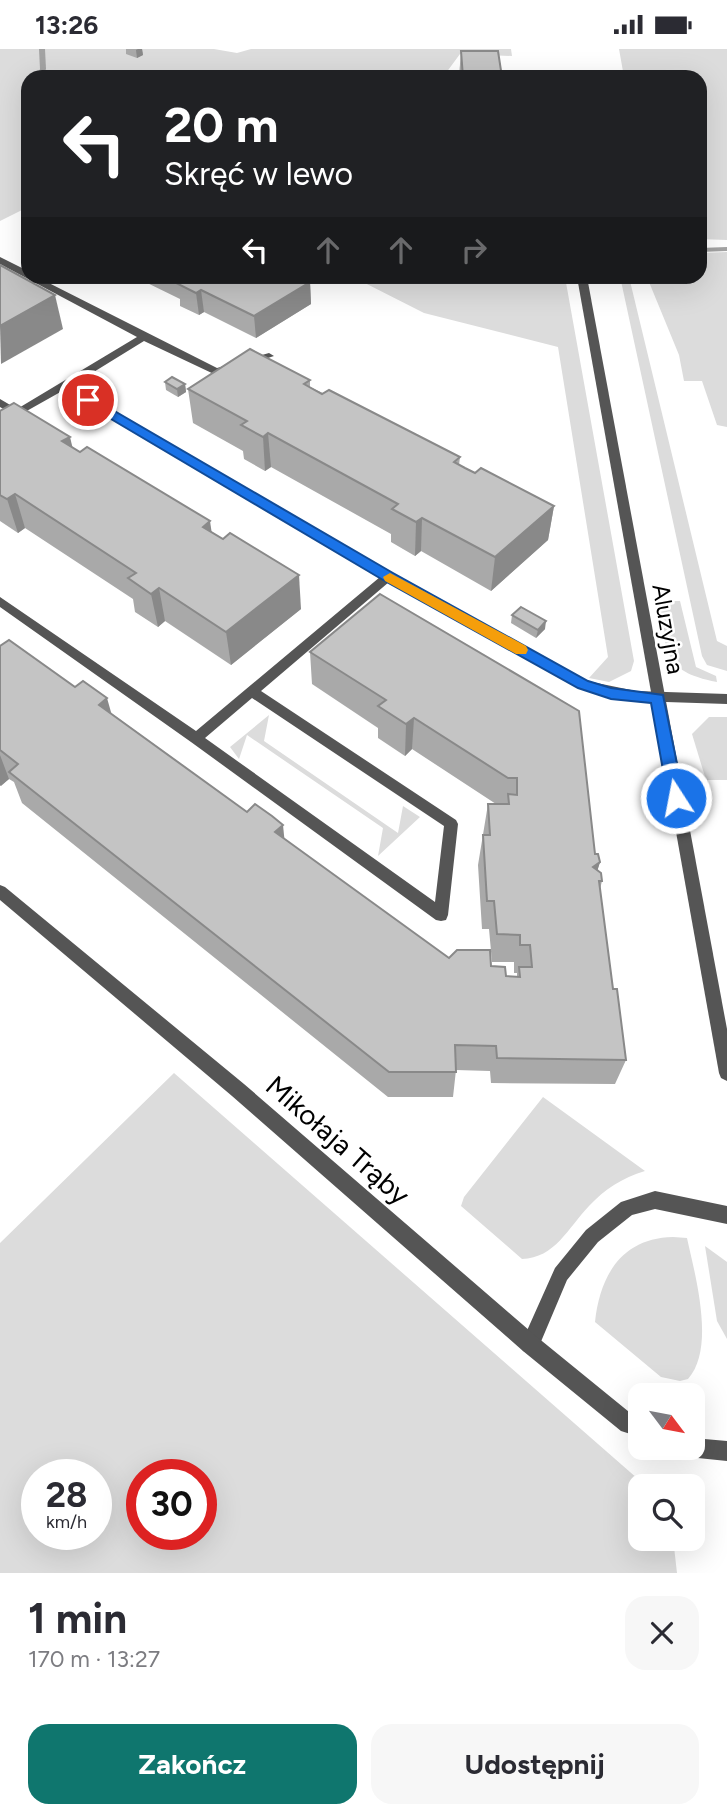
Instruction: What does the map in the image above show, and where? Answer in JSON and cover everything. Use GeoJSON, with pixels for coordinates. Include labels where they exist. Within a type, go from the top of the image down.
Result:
{"type":"FeatureCollection","features":[{"type":"Feature","properties":{"kind":"street"},"geometry":{"type":"LineString","coordinates":[[0,260],[21,271]]}},
{"type":"Feature","properties":{"kind":"street"},"geometry":{"type":"LineString","coordinates":[[45,284],[216,373],[269,356]]}},
{"type":"Feature","properties":{"kind":"street","name":"Aluzyjna"},"geometry":{"type":"LineString","coordinates":[[583,284],[727,1073]]}},
{"type":"Feature","properties":{"kind":"street"},"geometry":{"type":"LineString","coordinates":[[0,423],[144,337]]}},
{"type":"Feature","properties":{"kind":"street"},"geometry":{"type":"LineString","coordinates":[[64,386],[388,576],[583,685],[611,693],[658,699],[727,699]]}},
{"type":"Feature","properties":{"kind":"street"},"geometry":{"type":"LineString","coordinates":[[0,402],[17,413]]}},
{"type":"Feature","properties":{"kind":"street"},"geometry":{"type":"LineString","coordinates":[[196,738],[388,576]]}},
{"type":"Feature","properties":{"kind":"street"},"geometry":{"type":"LineString","coordinates":[[0,601],[441,915],[451,824],[251,691]]}},
{"type":"Feature","properties":{"kind":"street","name":"Mikołaja Trąby"},"geometry":{"type":"LineString","coordinates":[[0,891],[238,1090],[530,1344],[628,1424]]}},
{"type":"Feature","properties":{"kind":"street"},"geometry":{"type":"LineString","coordinates":[[530,1344],[561,1274],[592,1236],[627,1208],[656,1200],[727,1215]]}},
{"type":"Feature","properties":{"kind":"street"},"geometry":{"type":"LineString","coordinates":[[705,1449],[727,1451]]}},
{"type":"Feature","properties":{"kind":"shaded area"},"geometry":{"type":"Polygon","coordinates":[[[0,49],[214,49],[237,53],[251,49],[511,49],[512,56],[460,54],[448,70],[21,70],[21,210],[0,221],[0,49]]]}},
{"type":"Feature","properties":{"kind":"shaded area"},"geometry":{"type":"Polygon","coordinates":[[[619,49],[727,49],[727,240],[707,239],[707,70],[623,70],[619,49]]]}},
{"type":"Feature","properties":{"kind":"shaded area"},"geometry":{"type":"Polygon","coordinates":[[[727,252],[727,427],[717,425],[702,381],[684,381],[679,355],[650,284],[707,284],[707,253],[727,252]]]}},
{"type":"Feature","properties":{"kind":"shaded area"},"geometry":{"type":"Polygon","coordinates":[[[367,284],[566,284],[634,661],[631,671],[609,682],[589,678],[608,657],[558,347],[424,313],[367,284]]]}},
{"type":"Feature","properties":{"kind":"shaded area"},"geometry":{"type":"Polygon","coordinates":[[[622,284],[631,284],[717,641],[727,646],[727,671],[707,665],[702,656],[622,284]]]}},
{"type":"Feature","properties":{"kind":"shaded area"},"geometry":{"type":"Polygon","coordinates":[[[658,601],[680,601],[696,667],[716,676],[717,682],[685,672],[670,656],[658,601]]]}},
{"type":"Feature","properties":{"kind":"shaded area"},"geometry":{"type":"Polygon","coordinates":[[[269,715],[264,741],[398,833],[403,806],[420,817],[378,856],[383,828],[247,735],[239,759],[230,747],[269,715]]]}},
{"type":"Feature","properties":{"kind":"shaded area"},"geometry":{"type":"Polygon","coordinates":[[[709,717],[727,717],[727,780],[706,780],[692,734],[709,717]]]}},
{"type":"Feature","properties":{"kind":"shaded area"},"geometry":{"type":"Polygon","coordinates":[[[174,1073],[632,1474],[628,1474],[628,1551],[674,1551],[677,1573],[0,1573],[0,1243],[174,1073]]]}},
{"type":"Feature","properties":{"kind":"shaded area"},"geometry":{"type":"Polygon","coordinates":[[[543,1097],[645,1171],[621,1181],[601,1194],[552,1248],[522,1259],[461,1206],[464,1197],[543,1097]]]}},
{"type":"Feature","properties":{"kind":"shaded area"},"geometry":{"type":"Polygon","coordinates":[[[673,1237],[687,1238],[698,1291],[702,1331],[696,1366],[688,1379],[680,1381],[661,1377],[595,1322],[602,1289],[617,1262],[640,1244],[673,1237]]]}},
{"type":"Feature","properties":{"kind":"shaded area"},"geometry":{"type":"Polygon","coordinates":[[[705,1246],[727,1262],[727,1339],[717,1321],[705,1246]]]}},
{"type":"Feature","properties":{"kind":"building"},"geometry":{"type":"Polygon","coordinates":[[[461,51],[498,51],[501,70],[462,70],[461,51]]]}},
{"type":"Feature","properties":{"kind":"building"},"geometry":{"type":"Polygon","coordinates":[[[0,265],[21,276],[21,284],[35,284],[55,295],[0,326],[0,265]]]}},
{"type":"Feature","properties":{"kind":"building"},"geometry":{"type":"Polygon","coordinates":[[[178,284],[307,284],[254,316],[201,290],[196,293],[178,284]]]}},
{"type":"Feature","properties":{"kind":"building"},"geometry":{"type":"Polygon","coordinates":[[[250,349],[310,380],[304,384],[322,394],[329,390],[460,457],[454,462],[465,468],[475,473],[481,468],[554,506],[495,557],[422,518],[416,522],[392,509],[398,504],[268,433],[263,437],[241,425],[247,421],[188,389],[250,349]]]}},
{"type":"Feature","properties":{"kind":"building"},"geometry":{"type":"Polygon","coordinates":[[[172,377],[185,384],[177,389],[165,382],[172,377]]]}},
{"type":"Feature","properties":{"kind":"building"},"geometry":{"type":"Polygon","coordinates":[[[14,403],[70,437],[62,441],[80,452],[87,447],[210,521],[203,527],[223,539],[230,533],[299,575],[226,632],[159,588],[151,594],[128,578],[136,573],[15,494],[7,499],[0,495],[0,411],[14,403]]]}},
{"type":"Feature","properties":{"kind":"building"},"geometry":{"type":"Polygon","coordinates":[[[380,594],[579,711],[595,854],[598,854],[600,862],[593,867],[601,873],[602,881],[599,881],[613,989],[617,989],[626,1060],[497,1058],[496,1046],[455,1045],[456,1072],[389,1072],[9,772],[18,764],[0,750],[0,646],[9,640],[75,687],[83,681],[107,698],[99,705],[247,812],[255,804],[272,816],[283,825],[275,832],[449,958],[457,950],[490,950],[491,966],[505,967],[506,976],[520,977],[519,967],[532,967],[530,945],[520,945],[520,935],[497,934],[494,901],[487,901],[483,835],[490,835],[488,804],[509,804],[508,794],[517,795],[517,778],[508,778],[414,718],[406,724],[378,706],[386,700],[310,652],[380,594]]]}},
{"type":"Feature","properties":{"kind":"building"},"geometry":{"type":"Polygon","coordinates":[[[521,607],[546,621],[538,630],[512,615],[521,607]]]}},
{"type":"Feature","properties":{"kind":"waterway"},"geometry":{"type":"LineString","coordinates":[[42,49],[42,70]]}},
{"type":"Feature","properties":{"kind":"waterway"},"geometry":{"type":"LineString","coordinates":[[707,250],[727,249]]}},
{"type":"Feature","properties":{"kind":"slow traffic"},"geometry":{"type":"LineString","coordinates":[[390,577],[521,650]]}},
{"type":"Feature","properties":{"kind":"route"},"geometry":{"type":"LineString","coordinates":[[88,400],[388,576],[583,685],[611,693],[658,699],[676,798]]}}]}
